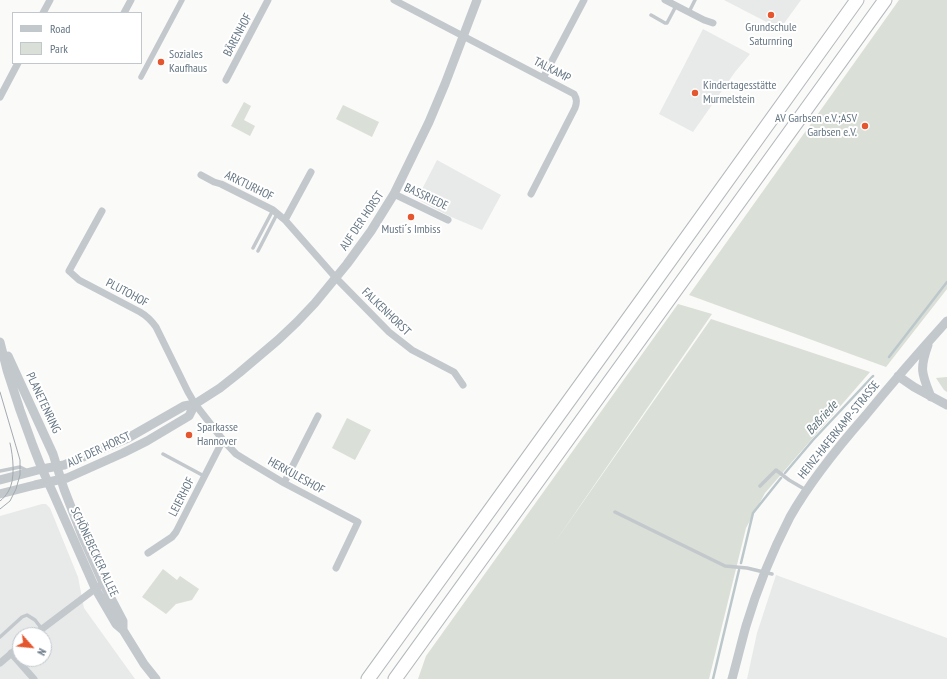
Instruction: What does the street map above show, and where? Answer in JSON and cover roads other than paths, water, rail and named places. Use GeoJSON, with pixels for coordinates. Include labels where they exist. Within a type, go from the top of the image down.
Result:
{"type":"FeatureCollection","features":[{"type":"Feature","properties":{"kind":"highway"},"geometry":{"type":"LineString","coordinates":[[368,679],[857,0]]}},
{"type":"Feature","properties":{"kind":"highway"},"geometry":{"type":"LineString","coordinates":[[395,679],[885,0]]}},
{"type":"Feature","properties":{"kind":"street"},"geometry":{"type":"LineString","coordinates":[[44,12],[50,0]]}},
{"type":"Feature","properties":{"kind":"street"},"geometry":{"type":"LineString","coordinates":[[125,12],[131,0]]}},
{"type":"Feature","properties":{"kind":"street"},"geometry":{"type":"LineString","coordinates":[[141,77],[182,0]]}},
{"type":"Feature","properties":{"kind":"street","name":"BÄRENHOF"},"geometry":{"type":"LineString","coordinates":[[226,80],[268,0]]}},
{"type":"Feature","properties":{"kind":"street"},"geometry":{"type":"LineString","coordinates":[[394,0],[463,36]]}},
{"type":"Feature","properties":{"kind":"street","name":"AUF DER HORST"},"geometry":{"type":"LineString","coordinates":[[0,480],[64,465],[128,438],[184,406],[196,404],[220,388],[278,340],[315,303],[336,278],[371,231],[394,194],[429,122],[477,0]]}},
{"type":"Feature","properties":{"kind":"street"},"geometry":{"type":"LineString","coordinates":[[543,78],[584,0]]}},
{"type":"Feature","properties":{"kind":"street"},"geometry":{"type":"LineString","coordinates":[[665,0],[713,23]]}},
{"type":"Feature","properties":{"kind":"street","name":"TALKAMP"},"geometry":{"type":"LineString","coordinates":[[463,36],[574,94],[577,98],[572,114],[531,194]]}},
{"type":"Feature","properties":{"kind":"street"},"geometry":{"type":"LineString","coordinates":[[0,97],[17,64]]}},
{"type":"Feature","properties":{"kind":"street"},"geometry":{"type":"LineString","coordinates":[[285,220],[311,172]]}},
{"type":"Feature","properties":{"kind":"street","name":"ARKTURHOF"},"geometry":{"type":"LineString","coordinates":[[201,176],[221,184],[275,212],[285,220],[336,278]]}},
{"type":"Feature","properties":{"kind":"street","name":"BASSRIEDE"},"geometry":{"type":"LineString","coordinates":[[394,194],[448,220]]}},
{"type":"Feature","properties":{"kind":"street","name":"PLUTOHOF"},"geometry":{"type":"LineString","coordinates":[[102,211],[69,271],[79,280],[140,312],[151,320],[156,326],[188,392],[196,404]]}},
{"type":"Feature","properties":{"kind":"street","name":"FALKENHORST"},"geometry":{"type":"LineString","coordinates":[[336,278],[389,332],[412,350],[454,372],[462,385]]}},
{"type":"Feature","properties":{"kind":"street","name":"HEINZ-HAFERKAMP-STRASSE"},"geometry":{"type":"LineString","coordinates":[[732,679],[754,600],[768,573],[782,533],[791,516],[830,458],[898,376],[947,321]]}},
{"type":"Feature","properties":{"kind":"street","name":"PLANETENRING"},"geometry":{"type":"LineString","coordinates":[[0,338],[50,448],[61,479]]}},
{"type":"Feature","properties":{"kind":"street"},"geometry":{"type":"LineString","coordinates":[[929,340],[922,366],[923,378],[931,397]]}},
{"type":"Feature","properties":{"kind":"street","name":"PLANETENRING"},"geometry":{"type":"LineString","coordinates":[[0,342],[20,410],[47,482]]}},
{"type":"Feature","properties":{"kind":"street"},"geometry":{"type":"LineString","coordinates":[[898,376],[947,406]]}},
{"type":"Feature","properties":{"kind":"street","name":"AUF DER HORST"},"geometry":{"type":"LineString","coordinates":[[0,494],[68,478],[123,453],[189,416],[196,404]]}},
{"type":"Feature","properties":{"kind":"street","name":"HERKULESHOF"},"geometry":{"type":"LineString","coordinates":[[196,404],[223,440],[236,454],[284,483],[358,522],[336,568]]}},
{"type":"Feature","properties":{"kind":"street"},"geometry":{"type":"LineString","coordinates":[[284,483],[318,416]]}},
{"type":"Feature","properties":{"kind":"street","name":"LEIERHOF"},"geometry":{"type":"LineString","coordinates":[[148,552],[172,537],[176,532],[223,440]]}},
{"type":"Feature","properties":{"kind":"street","name":"SCHÖNEBECKER ALLEE"},"geometry":{"type":"LineString","coordinates":[[61,479],[83,538],[103,583],[123,621],[123,630]]}},
{"type":"Feature","properties":{"kind":"street","name":"SCHÖNEBECKER ALLEE"},"geometry":{"type":"LineString","coordinates":[[47,482],[54,493],[95,588],[116,624],[123,630],[144,664],[156,679]]}},
{"type":"Feature","properties":{"kind":"street"},"geometry":{"type":"LineString","coordinates":[[45,627],[103,583]]}},
{"type":"Feature","properties":{"kind":"street"},"geometry":{"type":"LineString","coordinates":[[0,663],[11,653],[34,679]]}},
{"type":"Feature","properties":{"kind":"lane"},"geometry":{"type":"LineString","coordinates":[[689,12],[695,0]]}},
{"type":"Feature","properties":{"kind":"lane"},"geometry":{"type":"LineString","coordinates":[[651,15],[666,23],[676,5]]}},
{"type":"Feature","properties":{"kind":"lane"},"geometry":{"type":"LineString","coordinates":[[253,248],[275,212]]}},
{"type":"Feature","properties":{"kind":"lane"},"geometry":{"type":"LineString","coordinates":[[258,251],[275,212]]}},
{"type":"Feature","properties":{"kind":"lane"},"geometry":{"type":"LineString","coordinates":[[163,454],[204,476]]}},
{"type":"Feature","properties":{"kind":"lane"},"geometry":{"type":"LineString","coordinates":[[0,472],[20,467],[30,472]]}},
{"type":"Feature","properties":{"kind":"lane"},"geometry":{"type":"LineString","coordinates":[[760,486],[776,470],[807,491]]}},
{"type":"Feature","properties":{"kind":"lane"},"geometry":{"type":"LineString","coordinates":[[615,512],[725,566],[747,568],[768,573]]}},
{"type":"Feature","properties":{"kind":"lane"},"geometry":{"type":"LineString","coordinates":[[0,637],[22,617],[27,615],[35,620],[40,627]]}},
{"type":"Feature","properties":{"kind":"waterway","name":"Baßriede"},"geometry":{"type":"LineString","coordinates":[[889,357],[947,282]]}},
{"type":"Feature","properties":{"kind":"waterway","name":"Baßriede"},"geometry":{"type":"LineString","coordinates":[[785,473],[813,440],[873,376]]}},
{"type":"Feature","properties":{"kind":"waterway","name":"Baßriede"},"geometry":{"type":"LineString","coordinates":[[741,563],[753,513],[781,478]]}},
{"type":"Feature","properties":{"kind":"waterway","name":"Baßriede"},"geometry":{"type":"LineString","coordinates":[[713,679],[739,570]]}},
{"type":"Feature","properties":{"kind":"tram line"},"geometry":{"type":"LineString","coordinates":[[0,392],[20,460],[20,475],[16,489],[10,501],[0,509]]}},
{"type":"Feature","properties":{"kind":"tram line"},"geometry":{"type":"LineString","coordinates":[[0,501],[11,487],[13,461],[10,443]]}},
{"type":"Feature","properties":{"kind":"place","name":"Grundschule Saturnring"},"geometry":{"type":"Point","coordinates":[771,15]}},
{"type":"Feature","properties":{"kind":"place","name":"Soziales Kaufhaus"},"geometry":{"type":"Point","coordinates":[161,62]}},
{"type":"Feature","properties":{"kind":"place","name":"Kindertagesstätte Murmelstein"},"geometry":{"type":"Point","coordinates":[695,93]}},
{"type":"Feature","properties":{"kind":"place","name":"AV Garbsen e.V.;ASV Garbsen e.V."},"geometry":{"type":"Point","coordinates":[865,126]}},
{"type":"Feature","properties":{"kind":"place","name":"Musti´s Imbiss"},"geometry":{"type":"Point","coordinates":[411,217]}},
{"type":"Feature","properties":{"kind":"place","name":"Sparkasse Hannover"},"geometry":{"type":"Point","coordinates":[189,435]}}]}
